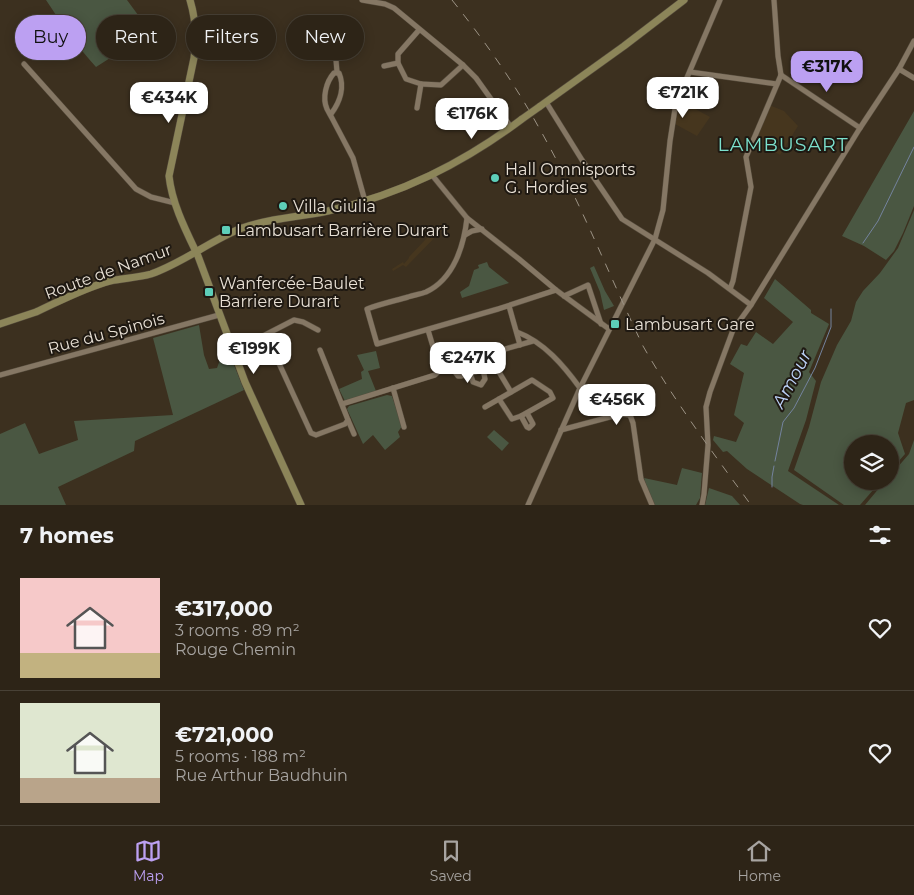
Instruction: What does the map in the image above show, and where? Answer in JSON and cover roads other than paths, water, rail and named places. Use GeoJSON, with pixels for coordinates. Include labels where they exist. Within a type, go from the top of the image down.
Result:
{"type":"FeatureCollection","features":[{"type":"Feature","properties":{"kind":"main road"},"geometry":{"type":"LineString","coordinates":[[190,0],[195,17],[196,47],[169,176],[170,187],[259,414],[301,505]]}},
{"type":"Feature","properties":{"kind":"main road","name":"Route de Namur"},"geometry":{"type":"LineString","coordinates":[[0,324],[111,281],[151,274],[243,228],[266,221],[327,211],[365,201],[384,195],[447,168],[511,127],[624,46],[684,0]]}},
{"type":"Feature","properties":{"kind":"street"},"geometry":{"type":"LineString","coordinates":[[362,0],[385,4],[394,8],[463,66],[476,78],[511,127]]}},
{"type":"Feature","properties":{"kind":"street"},"geometry":{"type":"LineString","coordinates":[[528,505],[580,388],[655,239],[663,210],[670,141],[678,101],[720,0]]}},
{"type":"Feature","properties":{"kind":"street"},"geometry":{"type":"LineString","coordinates":[[730,289],[751,187],[746,157],[781,75],[774,0]]}},
{"type":"Feature","properties":{"kind":"street"},"geometry":{"type":"LineString","coordinates":[[419,30],[398,54],[398,63],[406,79],[421,84],[441,85],[463,66]]}},
{"type":"Feature","properties":{"kind":"street"},"geometry":{"type":"LineString","coordinates":[[702,505],[708,446],[706,407],[733,330],[751,305],[860,128],[899,69],[914,41]]}},
{"type":"Feature","properties":{"kind":"street"},"geometry":{"type":"LineString","coordinates":[[331,114],[336,107],[341,93],[341,76],[337,72],[336,60]]}},
{"type":"Feature","properties":{"kind":"street"},"geometry":{"type":"LineString","coordinates":[[384,66],[398,63]]}},
{"type":"Feature","properties":{"kind":"street"},"geometry":{"type":"LineString","coordinates":[[24,64],[136,189],[151,197],[175,203]]}},
{"type":"Feature","properties":{"kind":"street"},"geometry":{"type":"LineString","coordinates":[[899,69],[914,78]]}},
{"type":"Feature","properties":{"kind":"street"},"geometry":{"type":"LineString","coordinates":[[337,72],[330,77],[326,90],[327,109],[353,158],[365,201]]}},
{"type":"Feature","properties":{"kind":"street"},"geometry":{"type":"LineString","coordinates":[[690,72],[778,84]]}},
{"type":"Feature","properties":{"kind":"street"},"geometry":{"type":"LineString","coordinates":[[781,75],[860,128]]}},
{"type":"Feature","properties":{"kind":"street"},"geometry":{"type":"LineString","coordinates":[[417,108],[421,84]]}},
{"type":"Feature","properties":{"kind":"street"},"geometry":{"type":"LineString","coordinates":[[546,102],[622,219],[708,273],[751,305]]}},
{"type":"Feature","properties":{"kind":"street"},"geometry":{"type":"LineString","coordinates":[[475,115],[494,103]]}},
{"type":"Feature","properties":{"kind":"street"},"geometry":{"type":"LineString","coordinates":[[432,175],[467,218],[556,290],[609,329]]}},
{"type":"Feature","properties":{"kind":"street"},"geometry":{"type":"LineString","coordinates":[[467,218],[465,235],[456,259],[443,281],[427,292],[367,309],[377,344],[509,306],[556,290]]}},
{"type":"Feature","properties":{"kind":"street"},"geometry":{"type":"LineString","coordinates":[[465,235],[482,229]]}},
{"type":"Feature","properties":{"kind":"street"},"geometry":{"type":"LineString","coordinates":[[564,296],[588,286],[601,324]]}},
{"type":"Feature","properties":{"kind":"street"},"geometry":{"type":"LineString","coordinates":[[509,306],[520,345]]}},
{"type":"Feature","properties":{"kind":"street","name":"Rue du Spinois"},"geometry":{"type":"LineString","coordinates":[[0,375],[219,315]]}},
{"type":"Feature","properties":{"kind":"street"},"geometry":{"type":"LineString","coordinates":[[234,351],[294,320],[303,322],[318,330]]}},
{"type":"Feature","properties":{"kind":"street"},"geometry":{"type":"LineString","coordinates":[[428,330],[434,350],[450,365],[458,376],[496,366]]}},
{"type":"Feature","properties":{"kind":"street"},"geometry":{"type":"LineString","coordinates":[[517,332],[540,345],[557,359],[580,388]]}},
{"type":"Feature","properties":{"kind":"street"},"geometry":{"type":"LineString","coordinates":[[266,334],[312,433],[316,435],[345,424],[348,420]]}},
{"type":"Feature","properties":{"kind":"street"},"geometry":{"type":"LineString","coordinates":[[450,365],[533,341]]}},
{"type":"Feature","properties":{"kind":"street"},"geometry":{"type":"LineString","coordinates":[[320,350],[354,434]]}},
{"type":"Feature","properties":{"kind":"street"},"geometry":{"type":"LineString","coordinates":[[493,353],[496,366],[511,392]]}},
{"type":"Feature","properties":{"kind":"street"},"geometry":{"type":"LineString","coordinates":[[470,373],[472,382],[481,385],[485,378],[483,370]]}},
{"type":"Feature","properties":{"kind":"street"},"geometry":{"type":"LineString","coordinates":[[342,404],[436,375],[438,372]]}},
{"type":"Feature","properties":{"kind":"street"},"geometry":{"type":"LineString","coordinates":[[485,407],[532,380],[551,393],[553,398],[512,420],[499,399]]}},
{"type":"Feature","properties":{"kind":"street"},"geometry":{"type":"LineString","coordinates":[[392,388],[404,427]]}},
{"type":"Feature","properties":{"kind":"street"},"geometry":{"type":"LineString","coordinates":[[630,415],[648,391]]}},
{"type":"Feature","properties":{"kind":"street"},"geometry":{"type":"LineString","coordinates":[[521,416],[527,428],[529,428],[533,424],[527,413]]}},
{"type":"Feature","properties":{"kind":"street"},"geometry":{"type":"LineString","coordinates":[[561,430],[621,414],[630,415]]}},
{"type":"Feature","properties":{"kind":"street"},"geometry":{"type":"LineString","coordinates":[[630,415],[633,423],[641,479],[652,505]]}},
{"type":"Feature","properties":{"kind":"waterway","name":"Amour"},"geometry":{"type":"LineString","coordinates":[[863,243],[878,221],[914,147]]}},
{"type":"Feature","properties":{"kind":"waterway","name":"Amour"},"geometry":{"type":"LineString","coordinates":[[775,461],[783,422],[794,408],[815,368],[831,327],[831,309]]}},
{"type":"Feature","properties":{"kind":"waterway","name":"Amour"},"geometry":{"type":"LineString","coordinates":[[772,487],[774,466]]}},
{"type":"Feature","properties":{"kind":"railway"},"geometry":{"type":"LineString","coordinates":[[452,0],[498,61],[519,93],[553,153],[643,346],[655,367],[751,505]]}},
{"type":"Feature","properties":{"kind":"place","name":"Hall Omnisports G. Hordies"},"geometry":{"type":"Point","coordinates":[495,178]}},
{"type":"Feature","properties":{"kind":"place","name":"Villa Giulia"},"geometry":{"type":"Point","coordinates":[283,206]}},
{"type":"Feature","properties":{"kind":"place","name":"Lambusart Barrière Durart"},"geometry":{"type":"Point","coordinates":[226,230]}},
{"type":"Feature","properties":{"kind":"place","name":"Wanfercée-Baulet Barriere Durart"},"geometry":{"type":"Point","coordinates":[209,292]}},
{"type":"Feature","properties":{"kind":"place","name":"Lambusart Gare"},"geometry":{"type":"Point","coordinates":[615,324]}},
{"type":"Feature","properties":{"kind":"district","name":"LAMBUSART"},"geometry":{"type":"Point","coordinates":[783,144]}}]}
